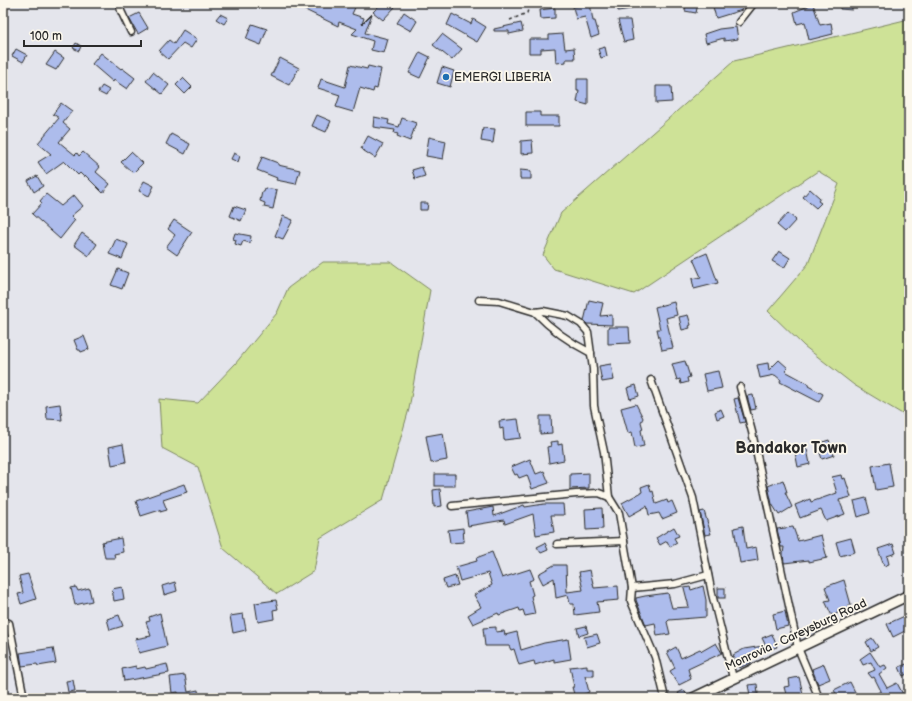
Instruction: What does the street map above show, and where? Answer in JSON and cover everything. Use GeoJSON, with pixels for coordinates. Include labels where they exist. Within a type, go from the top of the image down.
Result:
{"type":"FeatureCollection","features":[{"type":"Feature","properties":{"kind":"main road","name":"Monrovia - Careysburg Road"},"geometry":{"type":"LineString","coordinates":[[692,698],[909,595]]}},
{"type":"Feature","properties":{"kind":"street"},"geometry":{"type":"LineString","coordinates":[[119,3],[120,11],[131,32]]}},
{"type":"Feature","properties":{"kind":"street"},"geometry":{"type":"LineString","coordinates":[[739,22],[754,3]]}},
{"type":"Feature","properties":{"kind":"street"},"geometry":{"type":"LineString","coordinates":[[479,300],[499,301],[535,312],[544,311],[561,314],[581,324],[588,332],[591,353],[594,406],[604,452],[609,497],[618,513],[624,541],[632,588],[631,601],[655,657],[665,698]]}},
{"type":"Feature","properties":{"kind":"street"},"geometry":{"type":"LineString","coordinates":[[535,312],[570,343],[591,353]]}},
{"type":"Feature","properties":{"kind":"street"},"geometry":{"type":"LineString","coordinates":[[651,380],[693,498],[708,575],[733,678]]}},
{"type":"Feature","properties":{"kind":"street"},"geometry":{"type":"LineString","coordinates":[[740,387],[752,432],[798,648],[820,698]]}},
{"type":"Feature","properties":{"kind":"street"},"geometry":{"type":"LineString","coordinates":[[452,506],[576,494],[599,493],[609,497]]}},
{"type":"Feature","properties":{"kind":"street"},"geometry":{"type":"LineString","coordinates":[[557,544],[624,541]]}},
{"type":"Feature","properties":{"kind":"street"},"geometry":{"type":"LineString","coordinates":[[632,588],[675,584],[708,575]]}},
{"type":"Feature","properties":{"kind":"street"},"geometry":{"type":"LineString","coordinates":[[3,621],[10,623],[24,698]]}},
{"type":"Feature","properties":{"kind":"path"},"geometry":{"type":"LineString","coordinates":[[510,20],[527,13],[530,3]]}},
{"type":"Feature","properties":{"kind":"green space"},"geometry":{"type":"Polygon","coordinates":[[[909,19],[909,418],[854,385],[804,346],[768,311],[808,264],[839,184],[818,171],[634,294],[554,269],[543,255],[561,213],[734,61],[909,19]]]}},
{"type":"Feature","properties":{"kind":"green space"},"geometry":{"type":"Polygon","coordinates":[[[323,262],[391,262],[430,290],[409,409],[383,500],[320,538],[314,571],[277,594],[223,548],[198,467],[162,448],[159,399],[198,403],[235,364],[277,313],[288,288],[323,262]]]}},
{"type":"Feature","properties":{"kind":"building"},"geometry":{"type":"Polygon","coordinates":[[[303,3],[357,3],[352,14],[364,18],[362,24],[372,14],[365,33],[388,39],[384,53],[371,50],[373,41],[352,34],[357,29],[339,22],[338,26],[301,8],[303,3]]]}},
{"type":"Feature","properties":{"kind":"building"},"geometry":{"type":"Polygon","coordinates":[[[382,3],[391,3],[395,7],[383,20],[373,12],[382,3]]]}},
{"type":"Feature","properties":{"kind":"building"},"geometry":{"type":"Polygon","coordinates":[[[590,3],[593,21],[595,21],[599,35],[591,38],[585,17],[576,19],[573,7],[590,3]]]}},
{"type":"Feature","properties":{"kind":"building"},"geometry":{"type":"Polygon","coordinates":[[[617,3],[630,3],[631,9],[618,11],[617,3]]]}},
{"type":"Feature","properties":{"kind":"building"},"geometry":{"type":"Polygon","coordinates":[[[686,3],[698,3],[696,13],[685,11],[686,3]]]}},
{"type":"Feature","properties":{"kind":"building"},"geometry":{"type":"Polygon","coordinates":[[[712,3],[739,3],[742,10],[716,18],[712,3]]]}},
{"type":"Feature","properties":{"kind":"building"},"geometry":{"type":"Polygon","coordinates":[[[840,3],[852,4],[852,10],[840,9],[840,3]]]}},
{"type":"Feature","properties":{"kind":"building"},"geometry":{"type":"Polygon","coordinates":[[[813,4],[820,25],[831,23],[833,34],[809,40],[805,22],[797,24],[794,12],[813,4]]]}},
{"type":"Feature","properties":{"kind":"building"},"geometry":{"type":"Polygon","coordinates":[[[555,8],[555,18],[541,19],[540,10],[555,8]]]}},
{"type":"Feature","properties":{"kind":"building"},"geometry":{"type":"Polygon","coordinates":[[[404,12],[417,21],[411,31],[397,23],[404,12]]]}},
{"type":"Feature","properties":{"kind":"building"},"geometry":{"type":"Polygon","coordinates":[[[139,13],[148,28],[138,34],[129,18],[139,13]]]}},
{"type":"Feature","properties":{"kind":"building"},"geometry":{"type":"Polygon","coordinates":[[[220,14],[228,18],[224,24],[216,19],[220,14]]]}},
{"type":"Feature","properties":{"kind":"building"},"geometry":{"type":"Polygon","coordinates":[[[452,14],[471,24],[473,19],[486,27],[477,42],[447,25],[452,14]]]}},
{"type":"Feature","properties":{"kind":"building"},"geometry":{"type":"Polygon","coordinates":[[[618,20],[630,20],[633,40],[624,42],[618,20]]]}},
{"type":"Feature","properties":{"kind":"building"},"geometry":{"type":"Polygon","coordinates":[[[521,23],[523,31],[509,34],[509,31],[494,31],[494,29],[521,23]]]}},
{"type":"Feature","properties":{"kind":"building"},"geometry":{"type":"Polygon","coordinates":[[[252,24],[267,29],[261,45],[246,39],[252,24]]]}},
{"type":"Feature","properties":{"kind":"building"},"geometry":{"type":"Polygon","coordinates":[[[736,27],[738,39],[724,41],[724,38],[706,43],[704,34],[719,29],[736,27]]]}},
{"type":"Feature","properties":{"kind":"building"},"geometry":{"type":"Polygon","coordinates":[[[183,30],[197,39],[191,48],[183,43],[168,59],[159,51],[169,40],[174,44],[183,30]]]}},
{"type":"Feature","properties":{"kind":"building"},"geometry":{"type":"Polygon","coordinates":[[[442,34],[462,49],[452,60],[433,45],[442,34]]]}},
{"type":"Feature","properties":{"kind":"building"},"geometry":{"type":"Polygon","coordinates":[[[563,34],[565,49],[574,48],[575,59],[566,59],[566,62],[556,63],[555,48],[541,49],[541,53],[529,53],[529,39],[549,39],[549,35],[563,34]]]}},
{"type":"Feature","properties":{"kind":"building"},"geometry":{"type":"Polygon","coordinates":[[[76,43],[81,46],[79,51],[73,48],[76,43]]]}},
{"type":"Feature","properties":{"kind":"building"},"geometry":{"type":"Polygon","coordinates":[[[605,47],[607,56],[601,58],[598,49],[605,47]]]}},
{"type":"Feature","properties":{"kind":"building"},"geometry":{"type":"Polygon","coordinates":[[[16,49],[27,55],[23,62],[12,56],[16,49]]]}},
{"type":"Feature","properties":{"kind":"building"},"geometry":{"type":"Polygon","coordinates":[[[55,52],[64,58],[56,70],[46,65],[55,52]]]}},
{"type":"Feature","properties":{"kind":"building"},"geometry":{"type":"Polygon","coordinates":[[[420,52],[430,57],[420,78],[409,73],[420,52]]]}},
{"type":"Feature","properties":{"kind":"building"},"geometry":{"type":"Polygon","coordinates":[[[101,53],[135,78],[127,89],[114,80],[113,82],[92,64],[101,53]]]}},
{"type":"Feature","properties":{"kind":"building"},"geometry":{"type":"Polygon","coordinates":[[[280,58],[299,68],[289,85],[271,76],[280,58]]]}},
{"type":"Feature","properties":{"kind":"building"},"geometry":{"type":"Polygon","coordinates":[[[350,65],[367,69],[368,66],[381,69],[377,89],[374,88],[373,92],[360,88],[353,112],[336,107],[340,95],[318,88],[321,79],[345,87],[350,65]]]}},
{"type":"Feature","properties":{"kind":"building","name":"EMERGI LIBERIA"},"geometry":{"type":"Polygon","coordinates":[[[442,67],[454,71],[450,87],[437,83],[442,67]]]}},
{"type":"Feature","properties":{"kind":"building"},"geometry":{"type":"Polygon","coordinates":[[[153,72],[169,85],[162,94],[146,81],[153,72]]]}},
{"type":"Feature","properties":{"kind":"building"},"geometry":{"type":"Polygon","coordinates":[[[183,78],[192,87],[185,94],[176,85],[183,78]]]}},
{"type":"Feature","properties":{"kind":"building"},"geometry":{"type":"Polygon","coordinates":[[[577,79],[588,79],[588,105],[577,102],[579,91],[577,91],[577,79]]]}},
{"type":"Feature","properties":{"kind":"building"},"geometry":{"type":"Polygon","coordinates":[[[102,86],[109,90],[106,96],[98,92],[102,86]]]}},
{"type":"Feature","properties":{"kind":"building"},"geometry":{"type":"Polygon","coordinates":[[[656,86],[671,86],[672,102],[656,103],[656,86]]]}},
{"type":"Feature","properties":{"kind":"building"},"geometry":{"type":"Polygon","coordinates":[[[61,103],[72,111],[63,123],[70,129],[59,142],[75,155],[77,153],[79,156],[83,152],[100,167],[96,172],[110,184],[103,193],[85,175],[84,177],[80,173],[78,175],[64,161],[46,174],[38,162],[51,154],[38,143],[59,118],[53,114],[61,103]]]}},
{"type":"Feature","properties":{"kind":"building"},"geometry":{"type":"Polygon","coordinates":[[[526,112],[540,112],[540,116],[559,116],[559,126],[526,126],[526,112]]]}},
{"type":"Feature","properties":{"kind":"building"},"geometry":{"type":"Polygon","coordinates":[[[317,115],[331,121],[326,132],[312,126],[317,115]]]}},
{"type":"Feature","properties":{"kind":"building"},"geometry":{"type":"Polygon","coordinates":[[[374,117],[389,120],[388,124],[399,127],[402,118],[416,123],[410,141],[397,136],[398,134],[394,133],[395,130],[373,127],[374,117]]]}},
{"type":"Feature","properties":{"kind":"building"},"geometry":{"type":"Polygon","coordinates":[[[483,128],[495,129],[493,143],[481,141],[483,128]]]}},
{"type":"Feature","properties":{"kind":"building"},"geometry":{"type":"Polygon","coordinates":[[[171,134],[190,144],[185,154],[166,144],[171,134]]]}},
{"type":"Feature","properties":{"kind":"building"},"geometry":{"type":"Polygon","coordinates":[[[368,136],[383,144],[375,158],[361,149],[368,136]]]}},
{"type":"Feature","properties":{"kind":"building"},"geometry":{"type":"Polygon","coordinates":[[[429,137],[446,141],[443,159],[426,156],[429,137]]]}},
{"type":"Feature","properties":{"kind":"building"},"geometry":{"type":"Polygon","coordinates":[[[532,140],[533,153],[521,154],[521,141],[532,140]]]}},
{"type":"Feature","properties":{"kind":"building"},"geometry":{"type":"Polygon","coordinates":[[[131,152],[143,163],[133,173],[121,162],[131,152]]]}},
{"type":"Feature","properties":{"kind":"building"},"geometry":{"type":"Polygon","coordinates":[[[234,153],[240,156],[238,162],[231,159],[234,153]]]}},
{"type":"Feature","properties":{"kind":"building"},"geometry":{"type":"Polygon","coordinates":[[[262,157],[278,163],[278,165],[300,170],[296,184],[276,180],[277,178],[257,170],[262,157]]]}},
{"type":"Feature","properties":{"kind":"building"},"geometry":{"type":"Polygon","coordinates":[[[422,167],[425,176],[415,179],[412,170],[422,167]]]}},
{"type":"Feature","properties":{"kind":"building"},"geometry":{"type":"Polygon","coordinates":[[[520,170],[531,171],[531,179],[520,179],[520,170]]]}},
{"type":"Feature","properties":{"kind":"building"},"geometry":{"type":"Polygon","coordinates":[[[37,176],[43,186],[34,192],[28,181],[37,176]]]}},
{"type":"Feature","properties":{"kind":"building"},"geometry":{"type":"Polygon","coordinates":[[[144,181],[154,186],[149,196],[139,191],[144,181]]]}},
{"type":"Feature","properties":{"kind":"building"},"geometry":{"type":"Polygon","coordinates":[[[265,188],[277,190],[273,209],[264,207],[265,203],[260,201],[262,192],[264,192],[265,188]]]}},
{"type":"Feature","properties":{"kind":"building"},"geometry":{"type":"Polygon","coordinates":[[[810,189],[820,198],[818,201],[821,203],[816,208],[803,197],[810,189]]]}},
{"type":"Feature","properties":{"kind":"building"},"geometry":{"type":"Polygon","coordinates":[[[46,194],[61,206],[74,195],[83,206],[71,216],[75,220],[60,239],[32,214],[42,203],[40,201],[46,194]]]}},
{"type":"Feature","properties":{"kind":"building"},"geometry":{"type":"Polygon","coordinates":[[[420,203],[428,203],[427,210],[420,210],[420,203]]]}},
{"type":"Feature","properties":{"kind":"building"},"geometry":{"type":"Polygon","coordinates":[[[234,206],[246,210],[241,221],[230,216],[234,206]]]}},
{"type":"Feature","properties":{"kind":"building"},"geometry":{"type":"Polygon","coordinates":[[[788,213],[796,220],[785,232],[777,225],[788,213]]]}},
{"type":"Feature","properties":{"kind":"building"},"geometry":{"type":"Polygon","coordinates":[[[283,216],[293,220],[283,239],[275,236],[283,216]]]}},
{"type":"Feature","properties":{"kind":"building"},"geometry":{"type":"Polygon","coordinates":[[[174,220],[192,232],[177,255],[166,247],[175,235],[168,229],[174,220]]]}},
{"type":"Feature","properties":{"kind":"building"},"geometry":{"type":"Polygon","coordinates":[[[82,233],[97,244],[89,256],[74,245],[82,233]]]}},
{"type":"Feature","properties":{"kind":"building"},"geometry":{"type":"Polygon","coordinates":[[[235,233],[251,236],[250,243],[243,241],[241,246],[235,244],[236,240],[233,239],[235,233]]]}},
{"type":"Feature","properties":{"kind":"building"},"geometry":{"type":"Polygon","coordinates":[[[116,239],[128,244],[122,259],[109,254],[116,239]]]}},
{"type":"Feature","properties":{"kind":"building"},"geometry":{"type":"Polygon","coordinates":[[[779,251],[790,258],[784,268],[772,261],[779,251]]]}},
{"type":"Feature","properties":{"kind":"building"},"geometry":{"type":"Polygon","coordinates":[[[707,253],[718,283],[694,289],[692,279],[701,277],[693,259],[707,253]]]}},
{"type":"Feature","properties":{"kind":"building"},"geometry":{"type":"Polygon","coordinates":[[[118,269],[128,273],[122,289],[111,285],[118,269]]]}},
{"type":"Feature","properties":{"kind":"building"},"geometry":{"type":"Polygon","coordinates":[[[589,300],[603,303],[600,316],[612,315],[612,325],[587,324],[584,321],[589,300]]]}},
{"type":"Feature","properties":{"kind":"building"},"geometry":{"type":"Polygon","coordinates":[[[674,302],[677,315],[666,318],[673,348],[662,350],[657,329],[660,329],[655,307],[674,302]]]}},
{"type":"Feature","properties":{"kind":"building"},"geometry":{"type":"Polygon","coordinates":[[[688,315],[691,325],[689,326],[690,328],[682,330],[679,317],[688,315]]]}},
{"type":"Feature","properties":{"kind":"building"},"geometry":{"type":"Polygon","coordinates":[[[608,327],[629,327],[630,343],[608,344],[608,327]]]}},
{"type":"Feature","properties":{"kind":"building"},"geometry":{"type":"Polygon","coordinates":[[[84,336],[89,349],[81,352],[78,350],[74,340],[84,336]]]}},
{"type":"Feature","properties":{"kind":"building"},"geometry":{"type":"Polygon","coordinates":[[[779,360],[788,368],[785,371],[809,384],[808,386],[823,394],[819,402],[780,382],[781,380],[775,375],[760,378],[757,365],[768,363],[769,370],[779,360]]]}},
{"type":"Feature","properties":{"kind":"building"},"geometry":{"type":"Polygon","coordinates":[[[685,361],[690,377],[687,378],[688,382],[681,384],[680,379],[677,380],[672,364],[685,361]]]}},
{"type":"Feature","properties":{"kind":"building"},"geometry":{"type":"Polygon","coordinates":[[[611,364],[614,380],[602,382],[599,366],[611,364]]]}},
{"type":"Feature","properties":{"kind":"building"},"geometry":{"type":"Polygon","coordinates":[[[718,371],[722,388],[707,391],[703,374],[718,371]]]}},
{"type":"Feature","properties":{"kind":"building"},"geometry":{"type":"Polygon","coordinates":[[[636,385],[639,396],[630,399],[627,388],[636,385]]]}},
{"type":"Feature","properties":{"kind":"building"},"geometry":{"type":"Polygon","coordinates":[[[753,395],[756,409],[751,410],[747,396],[753,395]]]}},
{"type":"Feature","properties":{"kind":"building"},"geometry":{"type":"Polygon","coordinates":[[[738,398],[745,422],[740,423],[734,399],[738,398]]]}},
{"type":"Feature","properties":{"kind":"building"},"geometry":{"type":"Polygon","coordinates":[[[60,404],[62,420],[47,419],[46,406],[60,404]]]}},
{"type":"Feature","properties":{"kind":"building"},"geometry":{"type":"Polygon","coordinates":[[[636,404],[643,418],[641,422],[643,429],[641,430],[644,446],[635,448],[632,432],[628,433],[621,408],[636,404]]]}},
{"type":"Feature","properties":{"kind":"building"},"geometry":{"type":"Polygon","coordinates":[[[721,409],[724,416],[717,419],[715,412],[721,409]]]}},
{"type":"Feature","properties":{"kind":"building"},"geometry":{"type":"Polygon","coordinates":[[[540,416],[551,416],[552,433],[540,434],[540,416]]]}},
{"type":"Feature","properties":{"kind":"building"},"geometry":{"type":"Polygon","coordinates":[[[518,419],[521,438],[504,440],[503,428],[500,429],[499,421],[518,419]]]}},
{"type":"Feature","properties":{"kind":"building"},"geometry":{"type":"Polygon","coordinates":[[[443,433],[447,460],[431,463],[426,436],[443,433]]]}},
{"type":"Feature","properties":{"kind":"building"},"geometry":{"type":"Polygon","coordinates":[[[829,440],[834,455],[822,459],[818,447],[824,446],[823,442],[829,440]]]}},
{"type":"Feature","properties":{"kind":"building"},"geometry":{"type":"Polygon","coordinates":[[[558,441],[558,445],[562,444],[564,460],[549,463],[547,447],[551,446],[550,442],[558,441]]]}},
{"type":"Feature","properties":{"kind":"building"},"geometry":{"type":"Polygon","coordinates":[[[123,444],[126,462],[112,465],[109,447],[123,444]]]}},
{"type":"Feature","properties":{"kind":"building"},"geometry":{"type":"Polygon","coordinates":[[[807,449],[810,464],[798,467],[795,452],[807,449]]]}},
{"type":"Feature","properties":{"kind":"building"},"geometry":{"type":"Polygon","coordinates":[[[530,459],[536,474],[544,471],[549,483],[532,489],[527,475],[519,478],[517,474],[515,475],[511,467],[530,459]]]}},
{"type":"Feature","properties":{"kind":"building"},"geometry":{"type":"Polygon","coordinates":[[[889,463],[893,487],[876,490],[872,466],[889,463]]]}},
{"type":"Feature","properties":{"kind":"building"},"geometry":{"type":"Polygon","coordinates":[[[589,473],[589,488],[570,489],[570,474],[589,473]]]}},
{"type":"Feature","properties":{"kind":"building"},"geometry":{"type":"Polygon","coordinates":[[[435,474],[455,474],[455,486],[435,486],[435,474]]]}},
{"type":"Feature","properties":{"kind":"building"},"geometry":{"type":"Polygon","coordinates":[[[841,475],[842,479],[845,478],[851,497],[839,500],[845,514],[826,521],[821,510],[800,518],[795,505],[810,499],[811,502],[837,493],[832,477],[841,475]]]}},
{"type":"Feature","properties":{"kind":"building"},"geometry":{"type":"Polygon","coordinates":[[[783,480],[787,492],[785,492],[792,507],[779,515],[772,504],[768,486],[783,480]]]}},
{"type":"Feature","properties":{"kind":"building"},"geometry":{"type":"Polygon","coordinates":[[[184,484],[187,492],[163,500],[167,510],[160,512],[160,510],[141,516],[136,501],[184,484]]]}},
{"type":"Feature","properties":{"kind":"building"},"geometry":{"type":"Polygon","coordinates":[[[649,484],[651,492],[653,491],[656,504],[667,500],[668,503],[672,501],[677,513],[662,519],[659,513],[649,515],[647,506],[629,516],[622,503],[642,492],[641,487],[649,484]]]}},
{"type":"Feature","properties":{"kind":"building"},"geometry":{"type":"Polygon","coordinates":[[[440,489],[442,506],[434,507],[433,490],[440,489]]]}},
{"type":"Feature","properties":{"kind":"building"},"geometry":{"type":"Polygon","coordinates":[[[866,498],[870,513],[858,517],[854,501],[866,498]]]}},
{"type":"Feature","properties":{"kind":"building"},"geometry":{"type":"Polygon","coordinates":[[[544,504],[563,504],[564,515],[551,515],[554,532],[536,535],[533,514],[505,524],[504,520],[468,526],[466,512],[493,507],[494,516],[524,505],[525,507],[544,504]]]}},
{"type":"Feature","properties":{"kind":"building"},"geometry":{"type":"Polygon","coordinates":[[[602,508],[603,529],[586,530],[585,509],[602,508]]]}},
{"type":"Feature","properties":{"kind":"building"},"geometry":{"type":"Polygon","coordinates":[[[704,511],[711,534],[705,535],[700,512],[704,511]]]}},
{"type":"Feature","properties":{"kind":"building"},"geometry":{"type":"Polygon","coordinates":[[[743,526],[746,549],[756,547],[758,560],[740,563],[734,528],[743,526]]]}},
{"type":"Feature","properties":{"kind":"building"},"geometry":{"type":"Polygon","coordinates":[[[674,527],[679,536],[674,538],[677,543],[670,547],[667,541],[660,545],[656,538],[674,527]]]}},
{"type":"Feature","properties":{"kind":"building"},"geometry":{"type":"Polygon","coordinates":[[[793,527],[798,541],[821,535],[827,558],[809,562],[809,560],[784,563],[784,547],[781,547],[777,529],[793,527]]]}},
{"type":"Feature","properties":{"kind":"building"},"geometry":{"type":"Polygon","coordinates":[[[463,528],[464,542],[450,543],[448,530],[463,528]]]}},
{"type":"Feature","properties":{"kind":"building"},"geometry":{"type":"Polygon","coordinates":[[[121,538],[123,552],[114,554],[115,558],[105,558],[102,542],[121,538]]]}},
{"type":"Feature","properties":{"kind":"building"},"geometry":{"type":"Polygon","coordinates":[[[851,538],[855,552],[840,556],[836,542],[851,538]]]}},
{"type":"Feature","properties":{"kind":"building"},"geometry":{"type":"Polygon","coordinates":[[[545,543],[548,550],[541,553],[537,547],[545,543]]]}},
{"type":"Feature","properties":{"kind":"building"},"geometry":{"type":"Polygon","coordinates":[[[893,544],[896,553],[887,556],[889,564],[884,566],[878,549],[893,544]]]}},
{"type":"Feature","properties":{"kind":"building"},"geometry":{"type":"Polygon","coordinates":[[[492,552],[502,578],[530,569],[534,579],[529,581],[533,595],[531,596],[535,614],[525,616],[523,610],[520,611],[519,608],[499,615],[498,613],[473,624],[468,615],[481,607],[474,595],[492,585],[488,573],[460,581],[456,567],[477,561],[476,558],[492,552]]]}},
{"type":"Feature","properties":{"kind":"building"},"geometry":{"type":"Polygon","coordinates":[[[554,565],[566,565],[567,592],[583,590],[579,572],[590,570],[594,588],[618,586],[619,600],[597,602],[599,612],[575,615],[574,604],[570,604],[568,595],[556,598],[554,578],[543,584],[538,574],[554,565]]]}},
{"type":"Feature","properties":{"kind":"building"},"geometry":{"type":"Polygon","coordinates":[[[28,574],[36,599],[21,604],[18,594],[23,593],[19,576],[28,574]]]}},
{"type":"Feature","properties":{"kind":"building"},"geometry":{"type":"Polygon","coordinates":[[[455,576],[458,585],[446,588],[443,580],[455,576]]]}},
{"type":"Feature","properties":{"kind":"building"},"geometry":{"type":"Polygon","coordinates":[[[844,580],[851,605],[847,605],[848,609],[838,611],[838,613],[832,616],[825,601],[830,600],[825,587],[844,580]]]}},
{"type":"Feature","properties":{"kind":"building"},"geometry":{"type":"Polygon","coordinates":[[[175,582],[177,591],[164,595],[162,586],[175,582]]]}},
{"type":"Feature","properties":{"kind":"building"},"geometry":{"type":"Polygon","coordinates":[[[703,586],[706,600],[706,617],[669,620],[667,622],[670,634],[657,636],[655,623],[646,625],[636,598],[668,593],[672,608],[689,607],[684,588],[690,587],[691,590],[703,586]]]}},
{"type":"Feature","properties":{"kind":"building"},"geometry":{"type":"Polygon","coordinates":[[[76,587],[78,591],[89,588],[92,601],[75,605],[71,588],[76,587]]]}},
{"type":"Feature","properties":{"kind":"building"},"geometry":{"type":"Polygon","coordinates":[[[122,587],[124,599],[114,601],[112,589],[122,587]]]}},
{"type":"Feature","properties":{"kind":"building"},"geometry":{"type":"Polygon","coordinates":[[[718,588],[725,588],[725,598],[718,598],[718,588]]]}},
{"type":"Feature","properties":{"kind":"building"},"geometry":{"type":"Polygon","coordinates":[[[276,600],[278,609],[273,610],[274,619],[258,622],[255,603],[276,600]]]}},
{"type":"Feature","properties":{"kind":"building"},"geometry":{"type":"Polygon","coordinates":[[[785,611],[788,626],[776,629],[773,614],[785,611]]]}},
{"type":"Feature","properties":{"kind":"building"},"geometry":{"type":"Polygon","coordinates":[[[160,613],[167,646],[139,653],[135,639],[151,636],[146,622],[150,621],[149,617],[160,613]]]}},
{"type":"Feature","properties":{"kind":"building"},"geometry":{"type":"Polygon","coordinates":[[[243,614],[246,630],[233,633],[230,616],[243,614]]]}},
{"type":"Feature","properties":{"kind":"building"},"geometry":{"type":"Polygon","coordinates":[[[909,614],[909,629],[893,637],[887,624],[909,614]]]}},
{"type":"Feature","properties":{"kind":"building"},"geometry":{"type":"Polygon","coordinates":[[[119,615],[123,626],[110,630],[107,619],[119,615]]]}},
{"type":"Feature","properties":{"kind":"building"},"geometry":{"type":"Polygon","coordinates":[[[586,626],[588,633],[579,636],[577,628],[586,626]]]}},
{"type":"Feature","properties":{"kind":"building"},"geometry":{"type":"Polygon","coordinates":[[[496,627],[496,632],[504,631],[505,635],[517,632],[521,650],[544,643],[568,639],[571,659],[554,662],[554,659],[535,665],[534,661],[519,665],[514,649],[511,650],[509,646],[485,646],[483,628],[496,627]]]}},
{"type":"Feature","properties":{"kind":"building"},"geometry":{"type":"Polygon","coordinates":[[[597,634],[600,643],[587,647],[584,637],[597,634]]]}},
{"type":"Feature","properties":{"kind":"building"},"geometry":{"type":"Polygon","coordinates":[[[772,634],[777,647],[751,655],[751,663],[739,668],[733,655],[744,649],[763,646],[765,644],[762,638],[772,634]]]}},
{"type":"Feature","properties":{"kind":"building"},"geometry":{"type":"Polygon","coordinates":[[[872,638],[878,647],[871,651],[866,642],[872,638]]]}},
{"type":"Feature","properties":{"kind":"building"},"geometry":{"type":"Polygon","coordinates":[[[716,643],[722,653],[688,669],[691,679],[679,685],[670,671],[675,668],[667,652],[676,647],[681,658],[700,649],[702,651],[716,643]]]}},
{"type":"Feature","properties":{"kind":"building"},"geometry":{"type":"Polygon","coordinates":[[[53,648],[56,663],[38,666],[37,664],[22,666],[20,653],[53,648]]]}},
{"type":"Feature","properties":{"kind":"building"},"geometry":{"type":"Polygon","coordinates":[[[870,652],[880,667],[885,665],[887,668],[879,674],[887,688],[897,683],[905,698],[868,698],[881,691],[874,677],[872,678],[868,673],[875,670],[871,662],[863,665],[860,659],[870,652]]]}},
{"type":"Feature","properties":{"kind":"building"},"geometry":{"type":"Polygon","coordinates":[[[909,663],[909,673],[903,676],[899,667],[909,663]]]}},
{"type":"Feature","properties":{"kind":"building"},"geometry":{"type":"Polygon","coordinates":[[[167,664],[169,673],[124,681],[122,669],[136,666],[136,669],[145,667],[146,669],[167,664]]]}},
{"type":"Feature","properties":{"kind":"building"},"geometry":{"type":"Polygon","coordinates":[[[824,664],[830,679],[818,684],[812,669],[824,664]]]}},
{"type":"Feature","properties":{"kind":"building"},"geometry":{"type":"Polygon","coordinates":[[[587,665],[587,669],[594,669],[594,676],[585,676],[589,692],[575,698],[572,687],[574,687],[570,667],[587,665]]]}},
{"type":"Feature","properties":{"kind":"building"},"geometry":{"type":"Polygon","coordinates":[[[185,675],[188,692],[198,690],[199,698],[174,698],[174,695],[178,694],[178,692],[172,693],[170,677],[185,675]]]}},
{"type":"Feature","properties":{"kind":"building"},"geometry":{"type":"Polygon","coordinates":[[[799,677],[804,698],[787,698],[784,687],[790,686],[789,679],[799,677]]]}},
{"type":"Feature","properties":{"kind":"building"},"geometry":{"type":"Polygon","coordinates":[[[73,680],[75,691],[68,692],[66,681],[73,680]]]}},
{"type":"Feature","properties":{"kind":"building"},"geometry":{"type":"Polygon","coordinates":[[[850,682],[858,698],[838,698],[834,690],[850,682]]]}},
{"type":"Feature","properties":{"kind":"building"},"geometry":{"type":"Polygon","coordinates":[[[757,684],[758,694],[750,695],[748,685],[757,684]]]}},
{"type":"Feature","properties":{"kind":"building"},"geometry":{"type":"Polygon","coordinates":[[[684,690],[687,695],[681,698],[678,693],[684,690]]]}},
{"type":"Feature","properties":{"kind":"place","name":"EMERGI LIBERIA"},"geometry":{"type":"Point","coordinates":[446,77]}},
{"type":"Feature","properties":{"kind":"district","name":"Bandakor Town"},"geometry":{"type":"Point","coordinates":[791,448]}}]}
